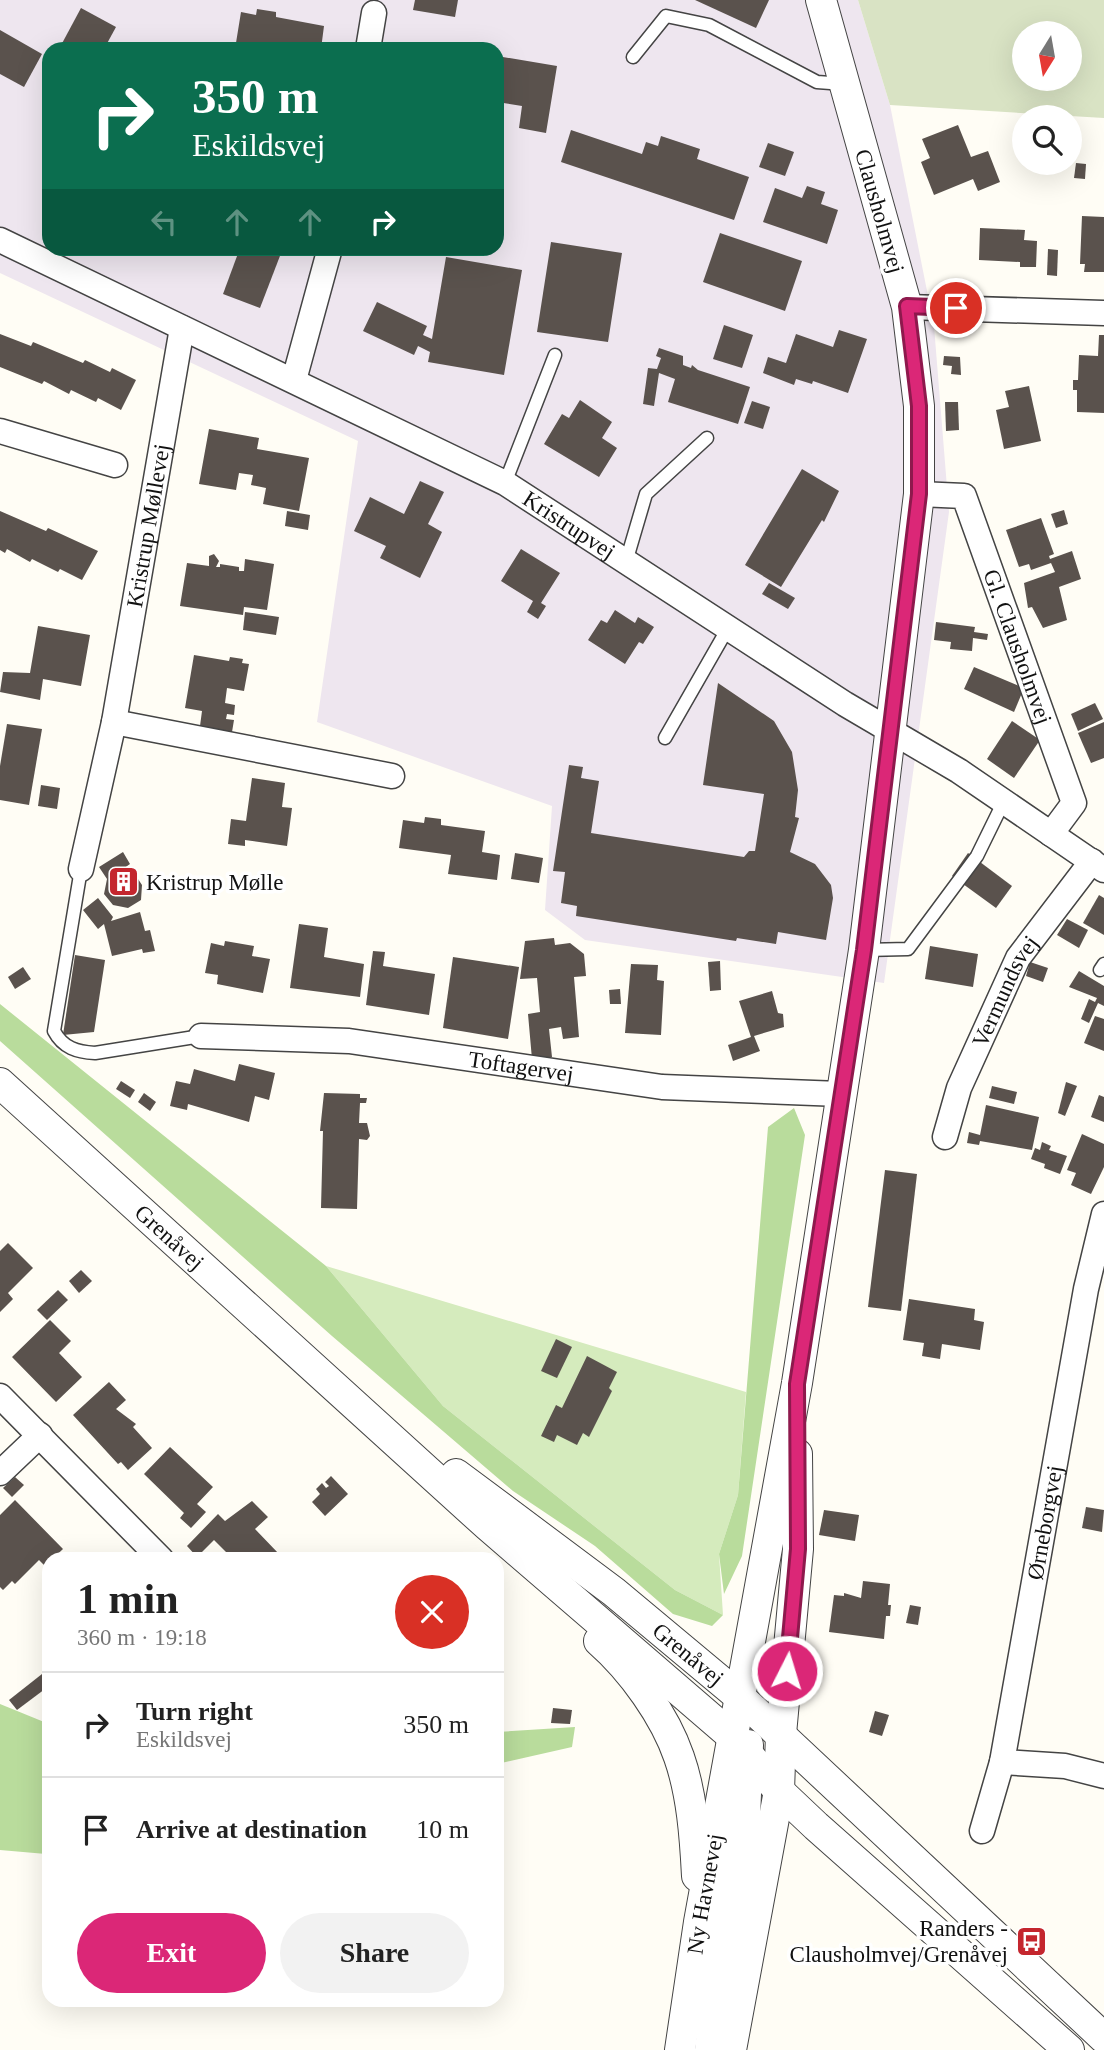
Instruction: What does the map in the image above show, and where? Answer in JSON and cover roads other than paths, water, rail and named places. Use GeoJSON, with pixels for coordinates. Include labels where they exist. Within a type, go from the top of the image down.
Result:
{"type":"FeatureCollection","features":[{"type":"Feature","properties":{"kind":"street","name":"Clausholmvej"},"geometry":{"type":"LineString","coordinates":[[742,1748],[741,1698],[797,1384],[864,950],[889,732],[902,654],[919,494],[919,406],[907,306],[821,0]]}},
{"type":"Feature","properties":{"kind":"street"},"geometry":{"type":"LineString","coordinates":[[369,42],[374,13]]}},
{"type":"Feature","properties":{"kind":"street","name":"Kristrupvej"},"geometry":{"type":"LineString","coordinates":[[0,240],[505,483],[889,732],[936,756],[1098,866]]}},
{"type":"Feature","properties":{"kind":"street"},"geometry":{"type":"LineString","coordinates":[[294,380],[328,256]]}},
{"type":"Feature","properties":{"kind":"street"},"geometry":{"type":"LineString","coordinates":[[907,306],[1104,313]]}},
{"type":"Feature","properties":{"kind":"street","name":"Kristrup Møllevej"},"geometry":{"type":"LineString","coordinates":[[81,869],[114,722],[182,328]]}},
{"type":"Feature","properties":{"kind":"street"},"geometry":{"type":"LineString","coordinates":[[0,431],[115,466]]}},
{"type":"Feature","properties":{"kind":"street","name":"Gl. Clausholmvej"},"geometry":{"type":"LineString","coordinates":[[919,494],[964,496],[1074,803],[1051,834]]}},
{"type":"Feature","properties":{"kind":"street"},"geometry":{"type":"LineString","coordinates":[[114,722],[392,776]]}},
{"type":"Feature","properties":{"kind":"street","name":"Vermundsvej"},"geometry":{"type":"LineString","coordinates":[[945,1137],[959,1088],[1018,958],[1098,866]]}},
{"type":"Feature","properties":{"kind":"street","name":"Toftagervej"},"geometry":{"type":"LineString","coordinates":[[201,1036],[349,1041],[662,1087],[840,1094]]}},
{"type":"Feature","properties":{"kind":"street","name":"Grenåvej"},"geometry":{"type":"LineString","coordinates":[[0,1083],[488,1526],[742,1748],[779,1791],[1069,2050]]}},
{"type":"Feature","properties":{"kind":"street","name":"Ørneborgvej"},"geometry":{"type":"LineString","coordinates":[[982,1831],[1002,1762],[1095,1291],[1104,1214]]}},
{"type":"Feature","properties":{"kind":"street","name":"Clausholmvej"},"geometry":{"type":"LineString","coordinates":[[779,1791],[780,1734],[798,1549],[797,1384]]}},
{"type":"Feature","properties":{"kind":"street","name":"Grenåvej"},"geometry":{"type":"LineString","coordinates":[[339,1391],[593,1576],[741,1698],[1104,2038]]}},
{"type":"Feature","properties":{"kind":"street"},"geometry":{"type":"LineString","coordinates":[[0,1396],[154,1552]]}},
{"type":"Feature","properties":{"kind":"street"},"geometry":{"type":"LineString","coordinates":[[0,1473],[40,1435]]}},
{"type":"Feature","properties":{"kind":"street"},"geometry":{"type":"LineString","coordinates":[[488,1526],[526,1579],[605,1647],[659,1717],[679,1758],[695,1837],[699,1922]]}},
{"type":"Feature","properties":{"kind":"street"},"geometry":{"type":"LineString","coordinates":[[710,2050],[718,1976],[745,1818],[742,1748]]}},
{"type":"Feature","properties":{"kind":"street","name":"Ny Havnevej"},"geometry":{"type":"LineString","coordinates":[[680,2050],[699,1922],[742,1748]]}},
{"type":"Feature","properties":{"kind":"street"},"geometry":{"type":"LineString","coordinates":[[1002,1762],[1065,1766],[1104,1776]]}},
{"type":"Feature","properties":{"kind":"street"},"geometry":{"type":"LineString","coordinates":[[731,2050],[779,1791]]}},
{"type":"Feature","properties":{"kind":"lane"},"geometry":{"type":"LineString","coordinates":[[634,57],[666,16],[709,25],[817,82],[845,84]]}},
{"type":"Feature","properties":{"kind":"lane"},"geometry":{"type":"LineString","coordinates":[[505,483],[555,355]]}},
{"type":"Feature","properties":{"kind":"lane"},"geometry":{"type":"LineString","coordinates":[[626,562],[646,494],[708,438]]}},
{"type":"Feature","properties":{"kind":"lane"},"geometry":{"type":"LineString","coordinates":[[665,738],[728,628]]}},
{"type":"Feature","properties":{"kind":"lane"},"geometry":{"type":"LineString","coordinates":[[864,950],[908,949],[977,856],[1004,801]]}},
{"type":"Feature","properties":{"kind":"lane"},"geometry":{"type":"LineString","coordinates":[[81,869],[54,1031],[59,1042],[81,1052],[95,1053],[201,1036]]}},
{"type":"Feature","properties":{"kind":"place","name":"Kristrup Mølle"},"geometry":{"type":"Point","coordinates":[123,882]}},
{"type":"Feature","properties":{"kind":"place","name":"Randers - Clausholmvej/Grenåvej"},"geometry":{"type":"Point","coordinates":[1031,1941]}}]}
